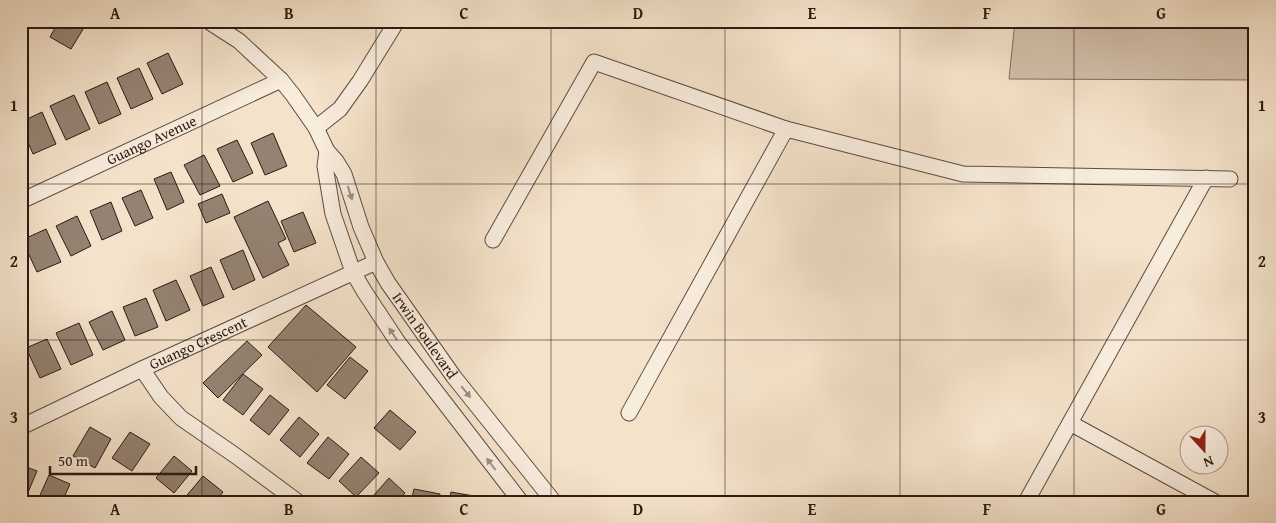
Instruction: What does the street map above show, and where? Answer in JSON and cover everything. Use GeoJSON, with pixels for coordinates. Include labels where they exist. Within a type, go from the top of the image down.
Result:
{"type":"FeatureCollection","features":[{"type":"Feature","properties":{"kind":"street","name":"Irwin Boulevard"},"geometry":{"type":"LineString","coordinates":[[208,21],[239,41],[281,80],[316,128],[327,151],[344,174],[361,227],[376,262],[388,283],[454,377],[554,502]]}},
{"type":"Feature","properties":{"kind":"street"},"geometry":{"type":"LineString","coordinates":[[316,128],[340,109],[398,21]]}},
{"type":"Feature","properties":{"kind":"street"},"geometry":{"type":"LineString","coordinates":[[493,240],[594,62],[786,129],[963,174],[1230,179]]}},
{"type":"Feature","properties":{"kind":"street","name":"Guango Avenue"},"geometry":{"type":"LineString","coordinates":[[21,201],[281,80]]}},
{"type":"Feature","properties":{"kind":"street"},"geometry":{"type":"LineString","coordinates":[[629,413],[786,129]]}},
{"type":"Feature","properties":{"kind":"street","name":"Irwin Boulevard"},"geometry":{"type":"LineString","coordinates":[[327,151],[325,166],[333,214],[354,272],[364,291],[397,341],[521,502]]}},
{"type":"Feature","properties":{"kind":"street"},"geometry":{"type":"LineString","coordinates":[[1026,502],[1206,178]]}},
{"type":"Feature","properties":{"kind":"street","name":"Guango Crescent"},"geometry":{"type":"LineString","coordinates":[[21,427],[142,369],[376,262]]}},
{"type":"Feature","properties":{"kind":"street"},"geometry":{"type":"LineString","coordinates":[[142,369],[160,397],[181,418],[298,502]]}},
{"type":"Feature","properties":{"kind":"street"},"geometry":{"type":"LineString","coordinates":[[1070,423],[1215,502]]}},
{"type":"Feature","properties":{"kind":"shaded area"},"geometry":{"type":"Polygon","coordinates":[[[1015,21],[1255,21],[1255,80],[1009,79],[1015,21]]]}},
{"type":"Feature","properties":{"kind":"building"},"geometry":{"type":"Polygon","coordinates":[[[34,21],[52,21],[47,29],[34,21]]]}},
{"type":"Feature","properties":{"kind":"building"},"geometry":{"type":"Polygon","coordinates":[[[59,21],[88,21],[71,49],[50,37],[59,21]]]}},
{"type":"Feature","properties":{"kind":"building"},"geometry":{"type":"Polygon","coordinates":[[[168,53],[183,84],[162,94],[147,63],[168,53]]]}},
{"type":"Feature","properties":{"kind":"building"},"geometry":{"type":"Polygon","coordinates":[[[139,68],[153,99],[131,109],[117,78],[139,68]]]}},
{"type":"Feature","properties":{"kind":"building"},"geometry":{"type":"Polygon","coordinates":[[[107,82],[121,114],[99,124],[85,92],[107,82]]]}},
{"type":"Feature","properties":{"kind":"building"},"geometry":{"type":"Polygon","coordinates":[[[74,95],[90,129],[66,140],[50,106],[74,95]]]}},
{"type":"Feature","properties":{"kind":"building"},"geometry":{"type":"Polygon","coordinates":[[[42,112],[56,144],[33,154],[21,127],[21,122],[42,112]]]}},
{"type":"Feature","properties":{"kind":"building"},"geometry":{"type":"Polygon","coordinates":[[[273,133],[287,166],[265,175],[251,143],[273,133]]]}},
{"type":"Feature","properties":{"kind":"building"},"geometry":{"type":"Polygon","coordinates":[[[237,140],[253,173],[233,182],[217,149],[237,140]]]}},
{"type":"Feature","properties":{"kind":"building"},"geometry":{"type":"Polygon","coordinates":[[[204,155],[220,186],[200,195],[184,165],[204,155]]]}},
{"type":"Feature","properties":{"kind":"building"},"geometry":{"type":"Polygon","coordinates":[[[171,172],[184,202],[167,210],[154,179],[171,172]]]}},
{"type":"Feature","properties":{"kind":"building"},"geometry":{"type":"Polygon","coordinates":[[[141,190],[153,218],[135,226],[122,198],[141,190]]]}},
{"type":"Feature","properties":{"kind":"building"},"geometry":{"type":"Polygon","coordinates":[[[222,194],[230,213],[206,223],[198,204],[222,194]]]}},
{"type":"Feature","properties":{"kind":"building"},"geometry":{"type":"Polygon","coordinates":[[[268,201],[286,239],[278,243],[289,265],[263,278],[234,217],[268,201]]]}},
{"type":"Feature","properties":{"kind":"building"},"geometry":{"type":"Polygon","coordinates":[[[111,202],[122,231],[102,240],[90,211],[111,202]]]}},
{"type":"Feature","properties":{"kind":"building"},"geometry":{"type":"Polygon","coordinates":[[[303,212],[316,243],[294,252],[281,221],[303,212]]]}},
{"type":"Feature","properties":{"kind":"building"},"geometry":{"type":"Polygon","coordinates":[[[77,216],[91,246],[71,256],[56,226],[77,216]]]}},
{"type":"Feature","properties":{"kind":"building"},"geometry":{"type":"Polygon","coordinates":[[[46,229],[61,262],[37,272],[22,240],[46,229]]]}},
{"type":"Feature","properties":{"kind":"building"},"geometry":{"type":"Polygon","coordinates":[[[243,250],[255,280],[233,290],[220,260],[243,250]]]}},
{"type":"Feature","properties":{"kind":"building"},"geometry":{"type":"Polygon","coordinates":[[[211,267],[224,297],[203,306],[190,276],[211,267]]]}},
{"type":"Feature","properties":{"kind":"building"},"geometry":{"type":"Polygon","coordinates":[[[176,280],[190,310],[166,321],[153,290],[176,280]]]}},
{"type":"Feature","properties":{"kind":"building"},"geometry":{"type":"Polygon","coordinates":[[[146,298],[158,327],[135,336],[123,307],[146,298]]]}},
{"type":"Feature","properties":{"kind":"building"},"geometry":{"type":"Polygon","coordinates":[[[306,305],[356,347],[317,392],[268,347],[306,305]]]}},
{"type":"Feature","properties":{"kind":"building"},"geometry":{"type":"Polygon","coordinates":[[[112,311],[125,340],[103,350],[89,322],[112,311]]]}},
{"type":"Feature","properties":{"kind":"building"},"geometry":{"type":"Polygon","coordinates":[[[79,323],[93,355],[71,365],[56,333],[79,323]]]}},
{"type":"Feature","properties":{"kind":"building"},"geometry":{"type":"Polygon","coordinates":[[[47,339],[61,369],[40,378],[26,348],[47,339]]]}},
{"type":"Feature","properties":{"kind":"building"},"geometry":{"type":"Polygon","coordinates":[[[247,341],[262,355],[218,398],[203,383],[247,341]]]}},
{"type":"Feature","properties":{"kind":"building"},"geometry":{"type":"Polygon","coordinates":[[[350,357],[368,371],[345,399],[327,385],[350,357]]]}},
{"type":"Feature","properties":{"kind":"building"},"geometry":{"type":"Polygon","coordinates":[[[21,370],[29,387],[21,390],[21,370]]]}},
{"type":"Feature","properties":{"kind":"building"},"geometry":{"type":"Polygon","coordinates":[[[243,374],[263,389],[243,415],[223,400],[243,374]]]}},
{"type":"Feature","properties":{"kind":"building"},"geometry":{"type":"Polygon","coordinates":[[[270,395],[289,410],[269,435],[250,420],[270,395]]]}},
{"type":"Feature","properties":{"kind":"building"},"geometry":{"type":"Polygon","coordinates":[[[390,410],[416,432],[400,450],[374,428],[390,410]]]}},
{"type":"Feature","properties":{"kind":"building"},"geometry":{"type":"Polygon","coordinates":[[[299,417],[319,434],[300,457],[280,440],[299,417]]]}},
{"type":"Feature","properties":{"kind":"building"},"geometry":{"type":"Polygon","coordinates":[[[90,427],[111,439],[95,468],[73,456],[90,427]]]}},
{"type":"Feature","properties":{"kind":"building"},"geometry":{"type":"Polygon","coordinates":[[[130,432],[150,444],[132,471],[112,458],[130,432]]]}},
{"type":"Feature","properties":{"kind":"building"},"geometry":{"type":"Polygon","coordinates":[[[328,437],[349,454],[329,479],[307,463],[328,437]]]}},
{"type":"Feature","properties":{"kind":"building"},"geometry":{"type":"Polygon","coordinates":[[[174,456],[192,471],[174,493],[156,478],[174,456]]]}},
{"type":"Feature","properties":{"kind":"building"},"geometry":{"type":"Polygon","coordinates":[[[361,457],[379,473],[356,497],[339,481],[361,457]]]}},
{"type":"Feature","properties":{"kind":"building"},"geometry":{"type":"Polygon","coordinates":[[[21,465],[37,471],[24,502],[21,502],[21,465]]]}},
{"type":"Feature","properties":{"kind":"building"},"geometry":{"type":"Polygon","coordinates":[[[49,475],[70,484],[62,502],[37,502],[49,475]]]}},
{"type":"Feature","properties":{"kind":"building"},"geometry":{"type":"Polygon","coordinates":[[[203,476],[223,492],[215,502],[185,502],[183,500],[203,476]]]}},
{"type":"Feature","properties":{"kind":"building"},"geometry":{"type":"Polygon","coordinates":[[[389,478],[405,493],[397,502],[368,502],[389,478]]]}},
{"type":"Feature","properties":{"kind":"building"},"geometry":{"type":"Polygon","coordinates":[[[414,489],[440,494],[439,502],[411,502],[414,489]]]}},
{"type":"Feature","properties":{"kind":"building"},"geometry":{"type":"Polygon","coordinates":[[[451,492],[474,496],[473,502],[449,502],[451,492]]]}}]}
